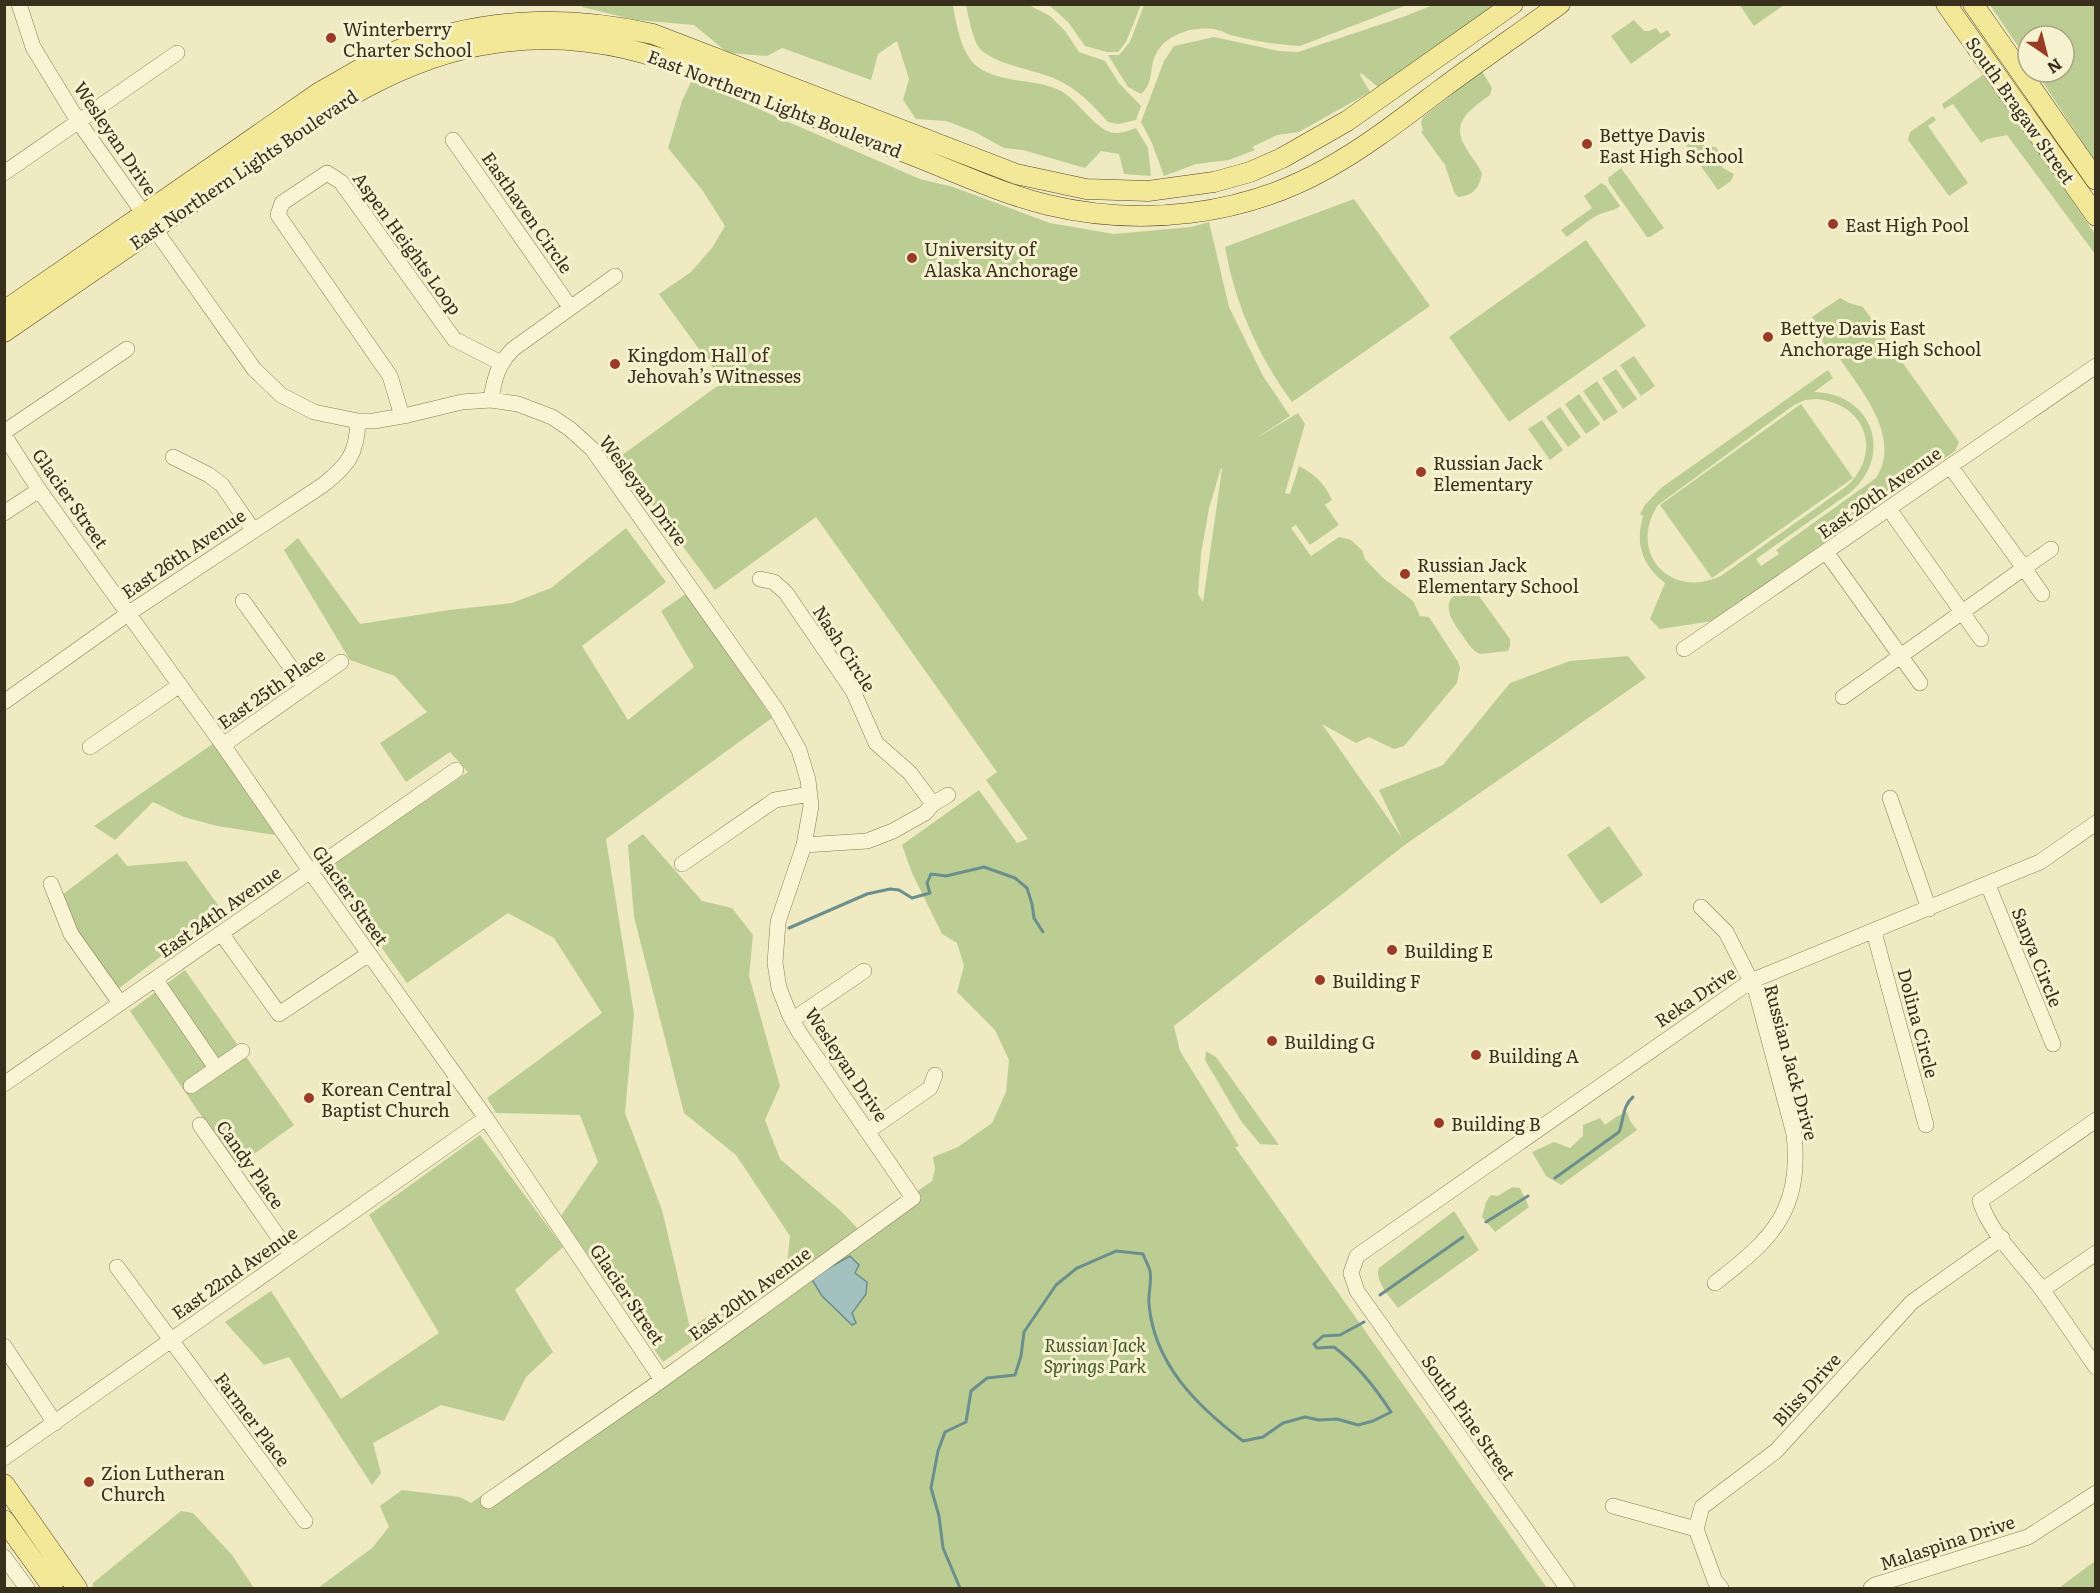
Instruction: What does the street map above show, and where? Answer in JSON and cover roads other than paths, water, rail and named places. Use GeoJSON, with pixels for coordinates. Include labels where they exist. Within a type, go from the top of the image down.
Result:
{"type":"FeatureCollection","features":[{"type":"Feature","properties":{"kind":"main road","name":"East Northern Lights Boulevard"},"geometry":{"type":"LineString","coordinates":[[4,332],[320,92],[399,50],[466,29],[546,20],[622,27],[653,34],[1016,174],[1086,189],[1148,191],[1214,182],[1250,172],[1282,158],[1347,121],[1513,4]]}},
{"type":"Feature","properties":{"kind":"main road","name":"East Northern Lights Boulevard"},"geometry":{"type":"LineString","coordinates":[[4,311],[316,117],[391,73],[423,60],[461,49],[531,39],[596,41],[655,56],[993,187],[1045,204],[1114,216],[1170,215],[1199,212],[1262,198],[1326,169],[1392,125],[1560,4]]}},
{"type":"Feature","properties":{"kind":"main road","name":"South Bragaw Street"},"geometry":{"type":"LineString","coordinates":[[1946,4],[2096,216]]}},
{"type":"Feature","properties":{"kind":"main road","name":"South Bragaw Street"},"geometry":{"type":"LineString","coordinates":[[1973,4],[2096,180]]}},
{"type":"Feature","properties":{"kind":"main road"},"geometry":{"type":"LineString","coordinates":[[4,1484],[77,1588]]}},
{"type":"Feature","properties":{"kind":"main road"},"geometry":{"type":"LineString","coordinates":[[4,1520],[52,1588]]}},
{"type":"Feature","properties":{"kind":"street","name":"Wesleyan Drive"},"geometry":{"type":"LineString","coordinates":[[19,4],[33,47],[78,121],[254,369],[281,395],[314,412],[358,421],[374,421],[402,416],[462,402],[491,400],[518,404],[552,417],[570,429],[592,450],[776,709],[799,750],[811,806],[804,845],[778,922],[775,963],[779,988],[792,1020],[913,1198]]}},
{"type":"Feature","properties":{"kind":"street"},"geometry":{"type":"LineString","coordinates":[[4,173],[177,53]]}},
{"type":"Feature","properties":{"kind":"street","name":"Easthaven Circle"},"geometry":{"type":"LineString","coordinates":[[453,140],[570,307]]}},
{"type":"Feature","properties":{"kind":"street","name":"Aspen Heights Loop"},"geometry":{"type":"LineString","coordinates":[[402,416],[390,376],[279,215],[282,203],[327,173],[341,182],[454,339],[501,363]]}},
{"type":"Feature","properties":{"kind":"street"},"geometry":{"type":"LineString","coordinates":[[491,400],[495,376],[501,363],[513,349],[615,276]]}},
{"type":"Feature","properties":{"kind":"street"},"geometry":{"type":"LineString","coordinates":[[4,433],[127,349]]}},
{"type":"Feature","properties":{"kind":"street","name":"East 20th Avenue"},"geometry":{"type":"LineString","coordinates":[[1684,649],[2096,366]]}},
{"type":"Feature","properties":{"kind":"street","name":"East 26th Avenue"},"geometry":{"type":"LineString","coordinates":[[4,702],[129,613],[338,474],[355,450],[358,421]]}},
{"type":"Feature","properties":{"kind":"street","name":"Glacier Street"},"geometry":{"type":"LineString","coordinates":[[4,433],[39,490],[223,745],[486,1118],[662,1380]]}},
{"type":"Feature","properties":{"kind":"street"},"geometry":{"type":"LineString","coordinates":[[173,457],[209,475],[222,485],[253,530]]}},
{"type":"Feature","properties":{"kind":"street"},"geometry":{"type":"LineString","coordinates":[[1950,466],[2042,594]]}},
{"type":"Feature","properties":{"kind":"street"},"geometry":{"type":"LineString","coordinates":[[4,513],[39,490]]}},
{"type":"Feature","properties":{"kind":"street"},"geometry":{"type":"LineString","coordinates":[[1889,509],[1981,639]]}},
{"type":"Feature","properties":{"kind":"street"},"geometry":{"type":"LineString","coordinates":[[1843,697],[2051,549]]}},
{"type":"Feature","properties":{"kind":"street"},"geometry":{"type":"LineString","coordinates":[[1826,552],[1920,683]]}},
{"type":"Feature","properties":{"kind":"street","name":"Nash Circle"},"geometry":{"type":"LineString","coordinates":[[760,579],[774,582],[786,593],[853,691],[876,743],[910,772],[933,804]]}},
{"type":"Feature","properties":{"kind":"street"},"geometry":{"type":"LineString","coordinates":[[243,601],[305,687]]}},
{"type":"Feature","properties":{"kind":"street","name":"East 25th Place"},"geometry":{"type":"LineString","coordinates":[[223,745],[341,662]]}},
{"type":"Feature","properties":{"kind":"street"},"geometry":{"type":"LineString","coordinates":[[90,747],[180,685]]}},
{"type":"Feature","properties":{"kind":"street","name":"East 24th Avenue"},"geometry":{"type":"LineString","coordinates":[[4,1084],[456,770]]}},
{"type":"Feature","properties":{"kind":"street"},"geometry":{"type":"LineString","coordinates":[[682,864],[775,800],[810,794]]}},
{"type":"Feature","properties":{"kind":"street"},"geometry":{"type":"LineString","coordinates":[[804,845],[867,842],[925,813],[933,804],[948,795]]}},
{"type":"Feature","properties":{"kind":"street"},"geometry":{"type":"LineString","coordinates":[[1890,798],[1929,909]]}},
{"type":"Feature","properties":{"kind":"street","name":"Reka Drive"},"geometry":{"type":"LineString","coordinates":[[1353,1263],[1357,1256],[1371,1245],[1751,981],[2040,862],[2094,829]]}},
{"type":"Feature","properties":{"kind":"street"},"geometry":{"type":"LineString","coordinates":[[51,884],[71,934],[120,1003]]}},
{"type":"Feature","properties":{"kind":"street","name":"Sanya Circle"},"geometry":{"type":"LineString","coordinates":[[1988,885],[2053,1044]]}},
{"type":"Feature","properties":{"kind":"street","name":"Russian Jack Drive"},"geometry":{"type":"LineString","coordinates":[[1701,907],[1726,932],[1756,991],[1794,1134],[1795,1173],[1787,1208],[1772,1232],[1747,1258],[1715,1283]]}},
{"type":"Feature","properties":{"kind":"street","name":"Dolina Circle"},"geometry":{"type":"LineString","coordinates":[[1874,932],[1926,1125]]}},
{"type":"Feature","properties":{"kind":"street"},"geometry":{"type":"LineString","coordinates":[[221,933],[279,1014],[369,954]]}},
{"type":"Feature","properties":{"kind":"street"},"geometry":{"type":"LineString","coordinates":[[792,1020],[864,971]]}},
{"type":"Feature","properties":{"kind":"street"},"geometry":{"type":"LineString","coordinates":[[155,979],[216,1068]]}},
{"type":"Feature","properties":{"kind":"street"},"geometry":{"type":"LineString","coordinates":[[191,1086],[242,1051]]}},
{"type":"Feature","properties":{"kind":"street"},"geometry":{"type":"LineString","coordinates":[[868,1131],[930,1088],[935,1075]]}},
{"type":"Feature","properties":{"kind":"street","name":"East 22nd Avenue"},"geometry":{"type":"LineString","coordinates":[[4,1458],[486,1118]]}},
{"type":"Feature","properties":{"kind":"street"},"geometry":{"type":"LineString","coordinates":[[2093,1359],[2002,1238],[1984,1212],[1980,1200],[2096,1120]]}},
{"type":"Feature","properties":{"kind":"street","name":"Candy Place"},"geometry":{"type":"LineString","coordinates":[[200,1125],[291,1255]]}},
{"type":"Feature","properties":{"kind":"street","name":"East 20th Avenue"},"geometry":{"type":"LineString","coordinates":[[488,1501],[662,1380],[913,1198]]}},
{"type":"Feature","properties":{"kind":"street","name":"Bliss Drive"},"geometry":{"type":"LineString","coordinates":[[1696,1529],[1702,1508],[1776,1452],[1912,1302],[2002,1238]]}},
{"type":"Feature","properties":{"kind":"street"},"geometry":{"type":"LineString","coordinates":[[2042,1290],[2096,1253]]}},
{"type":"Feature","properties":{"kind":"street","name":"South Pine Street"},"geometry":{"type":"LineString","coordinates":[[1353,1263],[1351,1273],[1357,1291],[1567,1588]]}},
{"type":"Feature","properties":{"kind":"street","name":"Farmer Place"},"geometry":{"type":"LineString","coordinates":[[117,1267],[305,1521]]}},
{"type":"Feature","properties":{"kind":"street"},"geometry":{"type":"LineString","coordinates":[[4,1346],[55,1423]]}},
{"type":"Feature","properties":{"kind":"street","name":"Malaspina Drive"},"geometry":{"type":"LineString","coordinates":[[1871,1588],[2028,1537],[2096,1492]]}},
{"type":"Feature","properties":{"kind":"street"},"geometry":{"type":"LineString","coordinates":[[1613,1506],[1696,1529],[1715,1581],[1721,1588]]}},
{"type":"Feature","properties":{"kind":"street"},"geometry":{"type":"LineString","coordinates":[[4,1557],[27,1588]]}},
{"type":"Feature","properties":{"kind":"water"},"geometry":{"type":"Polygon","coordinates":[[[850,1256],[859,1265],[855,1273],[867,1282],[866,1294],[852,1313],[856,1323],[852,1325],[822,1296],[811,1278],[850,1256]]]}},
{"type":"Feature","properties":{"kind":"waterway"},"geometry":{"type":"LineString","coordinates":[[789,928],[867,894],[890,889],[899,890],[912,898],[930,893],[927,883],[931,874],[946,876],[984,867],[1015,878],[1027,888],[1034,918],[1043,932]]}},
{"type":"Feature","properties":{"kind":"waterway"},"geometry":{"type":"LineString","coordinates":[[1555,1178],[1619,1132],[1625,1109],[1633,1097]]}},
{"type":"Feature","properties":{"kind":"waterway"},"geometry":{"type":"LineString","coordinates":[[1486,1222],[1528,1196]]}},
{"type":"Feature","properties":{"kind":"waterway"},"geometry":{"type":"LineString","coordinates":[[1380,1295],[1463,1237]]}},
{"type":"Feature","properties":{"kind":"waterway"},"geometry":{"type":"LineString","coordinates":[[960,1588],[943,1548],[939,1516],[931,1488],[938,1451],[945,1432],[966,1422],[971,1391],[987,1378],[1015,1375],[1021,1356],[1024,1332],[1056,1285],[1077,1268],[1116,1251],[1143,1254],[1150,1271],[1149,1304],[1159,1346],[1181,1382],[1194,1398],[1243,1441],[1263,1437],[1283,1423],[1305,1417],[1319,1420],[1337,1419],[1358,1425],[1391,1412],[1366,1377],[1351,1361],[1334,1347],[1317,1348],[1314,1344],[1323,1336],[1340,1335],[1364,1322]]}},
{"type":"Feature","properties":{"kind":"place","name":"Winterberry Charter School"},"geometry":{"type":"Point","coordinates":[331,38]}},
{"type":"Feature","properties":{"kind":"place","name":"Bettye Davis East High School"},"geometry":{"type":"Point","coordinates":[1587,144]}},
{"type":"Feature","properties":{"kind":"place","name":"East High Pool"},"geometry":{"type":"Point","coordinates":[1833,224]}},
{"type":"Feature","properties":{"kind":"place","name":"University of Alaska Anchorage"},"geometry":{"type":"Point","coordinates":[912,258]}},
{"type":"Feature","properties":{"kind":"place","name":"Bettye Davis East Anchorage High School"},"geometry":{"type":"Point","coordinates":[1768,337]}},
{"type":"Feature","properties":{"kind":"place","name":"Kingdom Hall of Jehovah’s Witnesses"},"geometry":{"type":"Point","coordinates":[615,364]}},
{"type":"Feature","properties":{"kind":"place","name":"Russian Jack Elementary"},"geometry":{"type":"Point","coordinates":[1421,472]}},
{"type":"Feature","properties":{"kind":"place","name":"Russian Jack Elementary School"},"geometry":{"type":"Point","coordinates":[1405,574]}},
{"type":"Feature","properties":{"kind":"place","name":"Building E"},"geometry":{"type":"Point","coordinates":[1392,950]}},
{"type":"Feature","properties":{"kind":"place","name":"Building F"},"geometry":{"type":"Point","coordinates":[1320,980]}},
{"type":"Feature","properties":{"kind":"place","name":"Building G"},"geometry":{"type":"Point","coordinates":[1272,1041]}},
{"type":"Feature","properties":{"kind":"place","name":"Building A"},"geometry":{"type":"Point","coordinates":[1476,1055]}},
{"type":"Feature","properties":{"kind":"place","name":"Korean Central Baptist Church"},"geometry":{"type":"Point","coordinates":[309,1098]}},
{"type":"Feature","properties":{"kind":"place","name":"Building B"},"geometry":{"type":"Point","coordinates":[1439,1123]}},
{"type":"Feature","properties":{"kind":"place","name":"Zion Lutheran Church"},"geometry":{"type":"Point","coordinates":[89,1482]}},
{"type":"Feature","properties":{"kind":"park label","name":"Russian Jack Springs Park"},"geometry":{"type":"Point","coordinates":[1095,1354]}}]}
